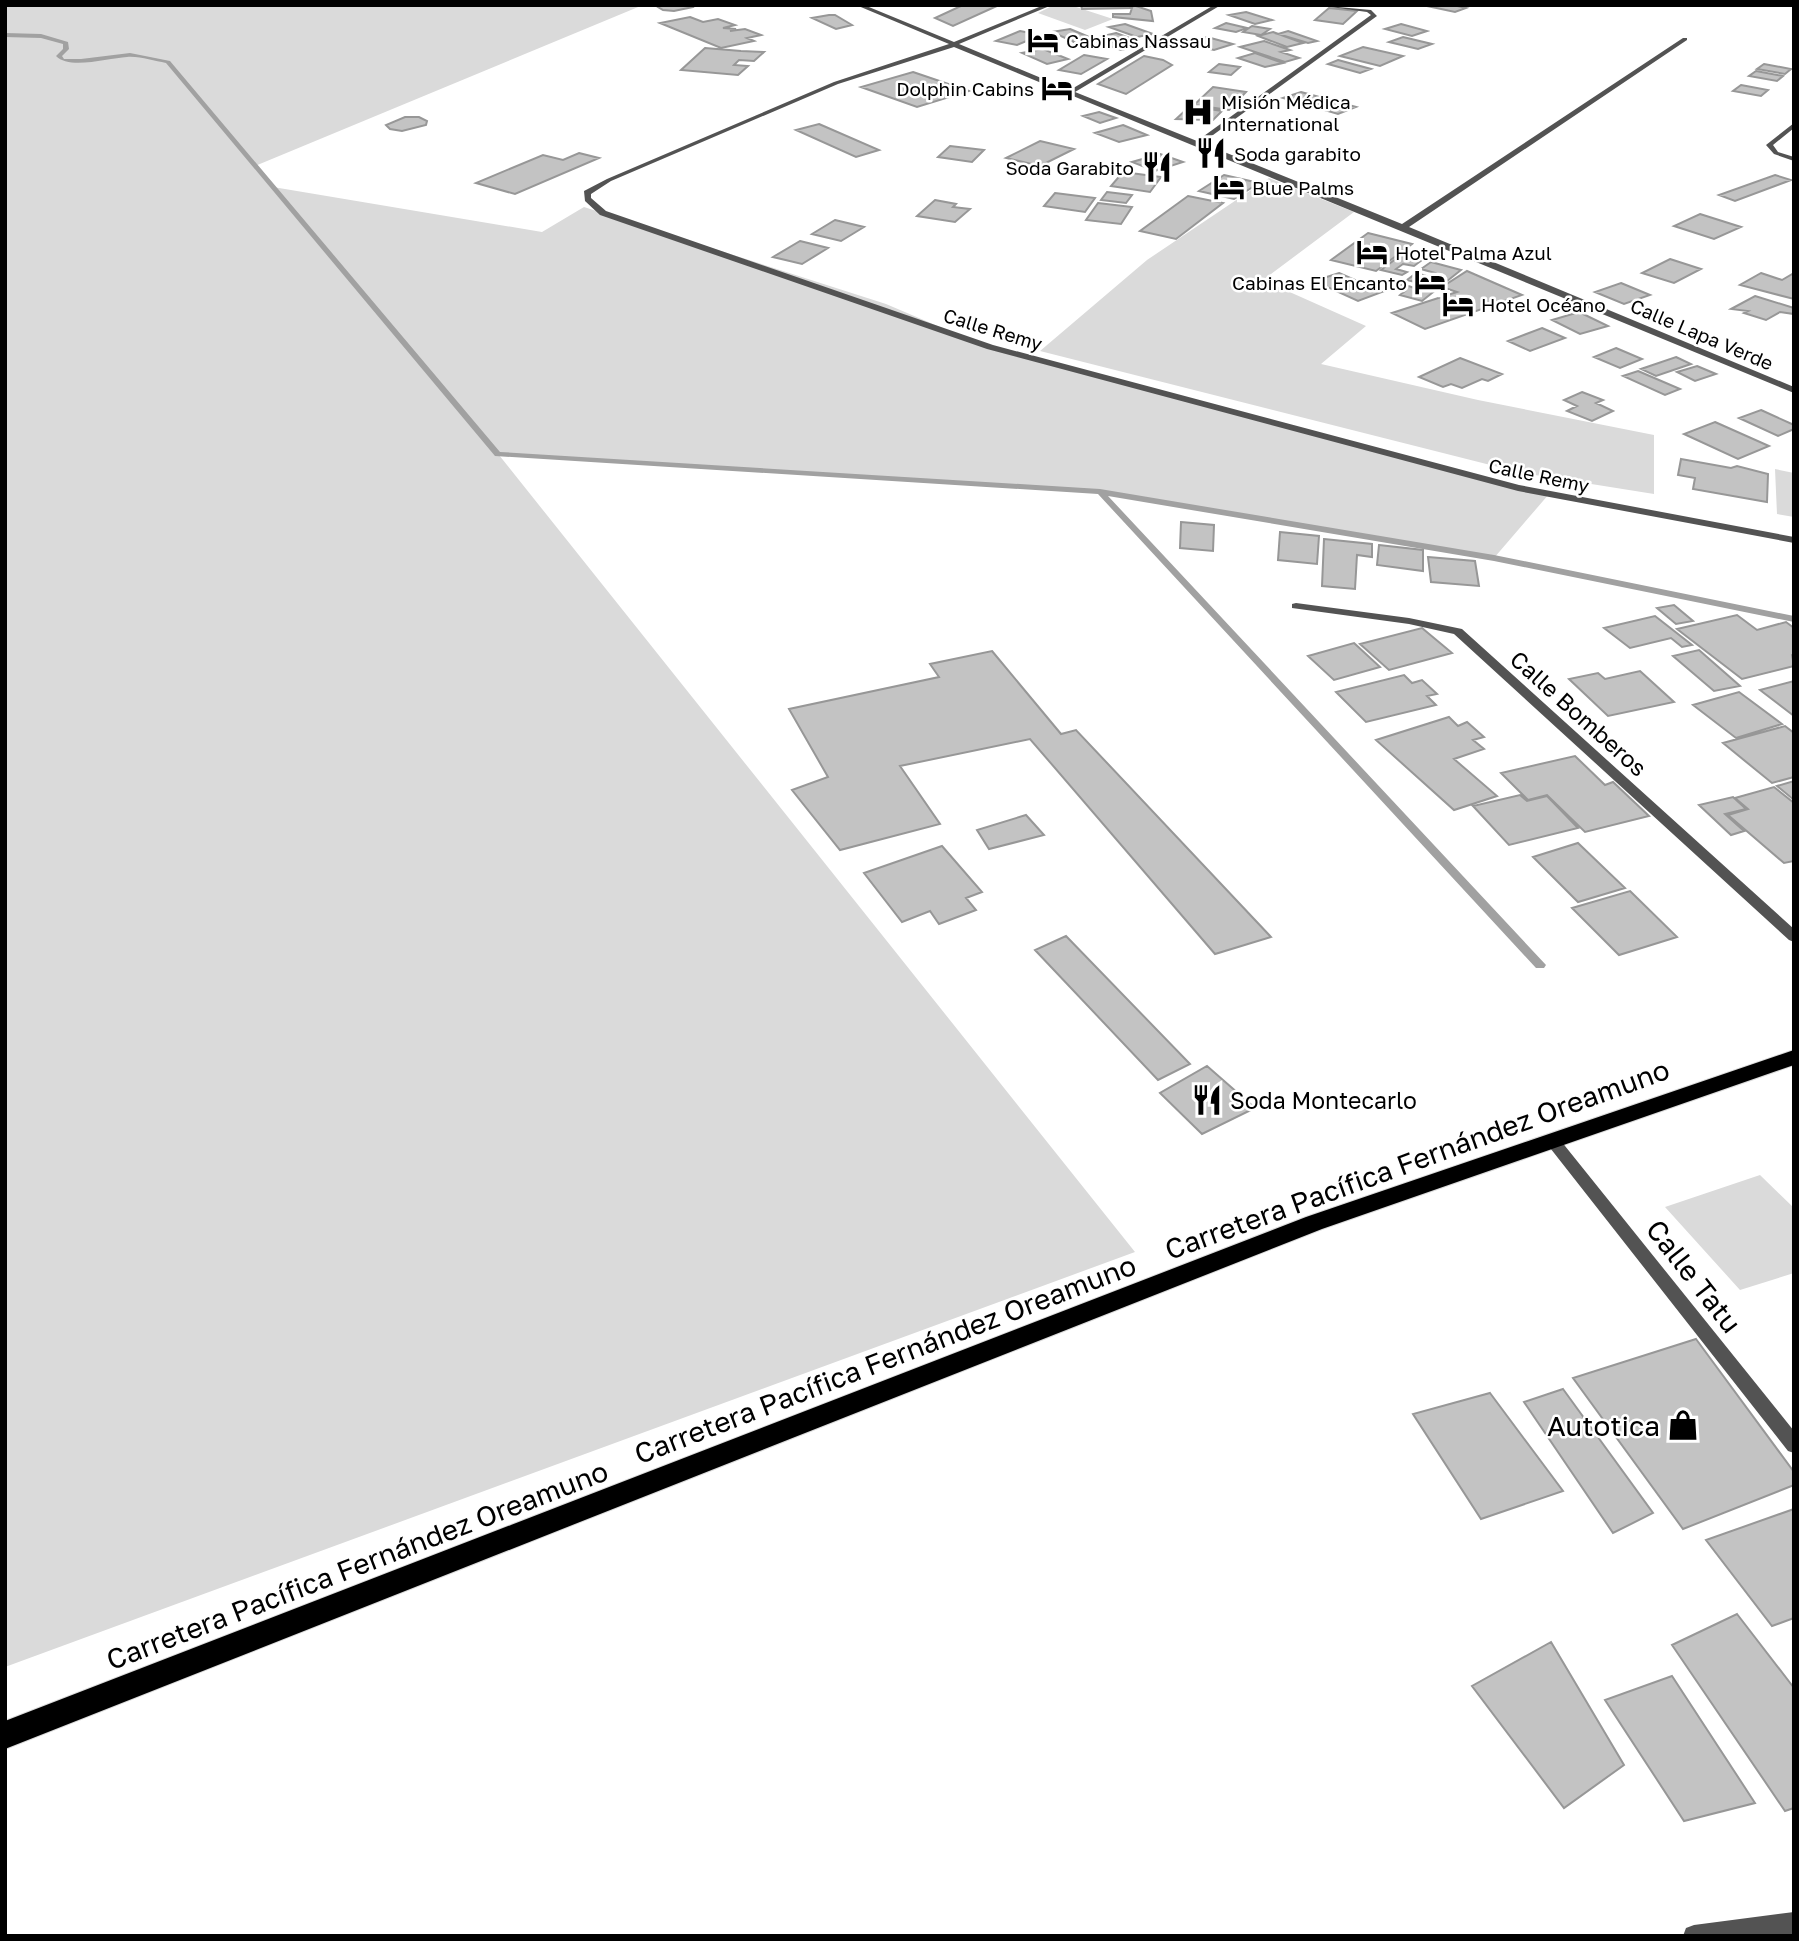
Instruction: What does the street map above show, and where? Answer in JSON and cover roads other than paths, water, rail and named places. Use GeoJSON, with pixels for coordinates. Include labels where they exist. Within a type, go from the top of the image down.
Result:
{"type":"FeatureCollection","features":[{"type":"Feature","properties":{"kind":"highway","name":"Carretera Pacífica Fernández Oreamuno"},"geometry":{"type":"LineString","coordinates":[[5,1735],[1314,1223],[1794,1057]]}},
{"type":"Feature","properties":{"kind":"street"},"geometry":{"type":"LineString","coordinates":[[953,45],[1049,5]]}},
{"type":"Feature","properties":{"kind":"street"},"geometry":{"type":"LineString","coordinates":[[1070,92],[1218,5]]}},
{"type":"Feature","properties":{"kind":"street"},"geometry":{"type":"LineString","coordinates":[[1196,145],[1375,15],[1369,11],[1319,5]]}},
{"type":"Feature","properties":{"kind":"street","name":"Calle Lapa Verde"},"geometry":{"type":"LineString","coordinates":[[861,6],[1196,145],[1566,292],[1794,390]]}},
{"type":"Feature","properties":{"kind":"street"},"geometry":{"type":"LineString","coordinates":[[1402,228],[1685,39]]}},
{"type":"Feature","properties":{"kind":"street","name":"Calle Remy"},"geometry":{"type":"LineString","coordinates":[[953,45],[836,83],[609,180],[587,193],[589,199],[603,214],[696,247],[794,277],[823,291],[990,347],[1518,488],[1794,540]]}},
{"type":"Feature","properties":{"kind":"street"},"geometry":{"type":"LineString","coordinates":[[1794,125],[1769,145],[1776,153],[1794,159]]}},
{"type":"Feature","properties":{"kind":"street","name":"Calle Bomberos"},"geometry":{"type":"LineString","coordinates":[[1296,606],[1409,621],[1458,631],[1794,937]]}},
{"type":"Feature","properties":{"kind":"street","name":"Calle Tatu"},"geometry":{"type":"LineString","coordinates":[[1552,1140],[1794,1445]]}},
{"type":"Feature","properties":{"kind":"street"},"geometry":{"type":"LineString","coordinates":[[1694,1936],[1794,1923]]}},
{"type":"Feature","properties":{"kind":"waterway"},"geometry":{"type":"LineString","coordinates":[[5,35],[41,36],[66,43],[66,49],[59,56],[63,60],[81,61],[130,55],[168,62],[498,454],[1100,492]]}},
{"type":"Feature","properties":{"kind":"waterway"},"geometry":{"type":"LineString","coordinates":[[1100,492],[1494,558],[1794,619]]}},
{"type":"Feature","properties":{"kind":"waterway"},"geometry":{"type":"LineString","coordinates":[[1100,492],[1540,965]]}},
{"type":"Feature","properties":{"kind":"place","name":"Cabinas Nassau"},"geometry":{"type":"Point","coordinates":[1043,40]}},
{"type":"Feature","properties":{"kind":"place","name":"Dolphin Cabins"},"geometry":{"type":"Point","coordinates":[1057,88]}},
{"type":"Feature","properties":{"kind":"place","name":"Misión Médica International"},"geometry":{"type":"Point","coordinates":[1198,112]}},
{"type":"Feature","properties":{"kind":"place","name":"Soda garabito"},"geometry":{"type":"Point","coordinates":[1211,153]}},
{"type":"Feature","properties":{"kind":"place","name":"Soda Garabito"},"geometry":{"type":"Point","coordinates":[1157,167]}},
{"type":"Feature","properties":{"kind":"place","name":"Blue Palms"},"geometry":{"type":"Point","coordinates":[1229,187]}},
{"type":"Feature","properties":{"kind":"place","name":"Hotel Palma Azul"},"geometry":{"type":"Point","coordinates":[1372,252]}},
{"type":"Feature","properties":{"kind":"place","name":"Cabinas El Encanto"},"geometry":{"type":"Point","coordinates":[1430,282]}},
{"type":"Feature","properties":{"kind":"place","name":"Hotel Océano"},"geometry":{"type":"Point","coordinates":[1458,304]}},
{"type":"Feature","properties":{"kind":"place","name":"Soda Montecarlo"},"geometry":{"type":"Point","coordinates":[1207,1100]}},
{"type":"Feature","properties":{"kind":"place","name":"Autotica"},"geometry":{"type":"Point","coordinates":[1683,1425]}}]}
